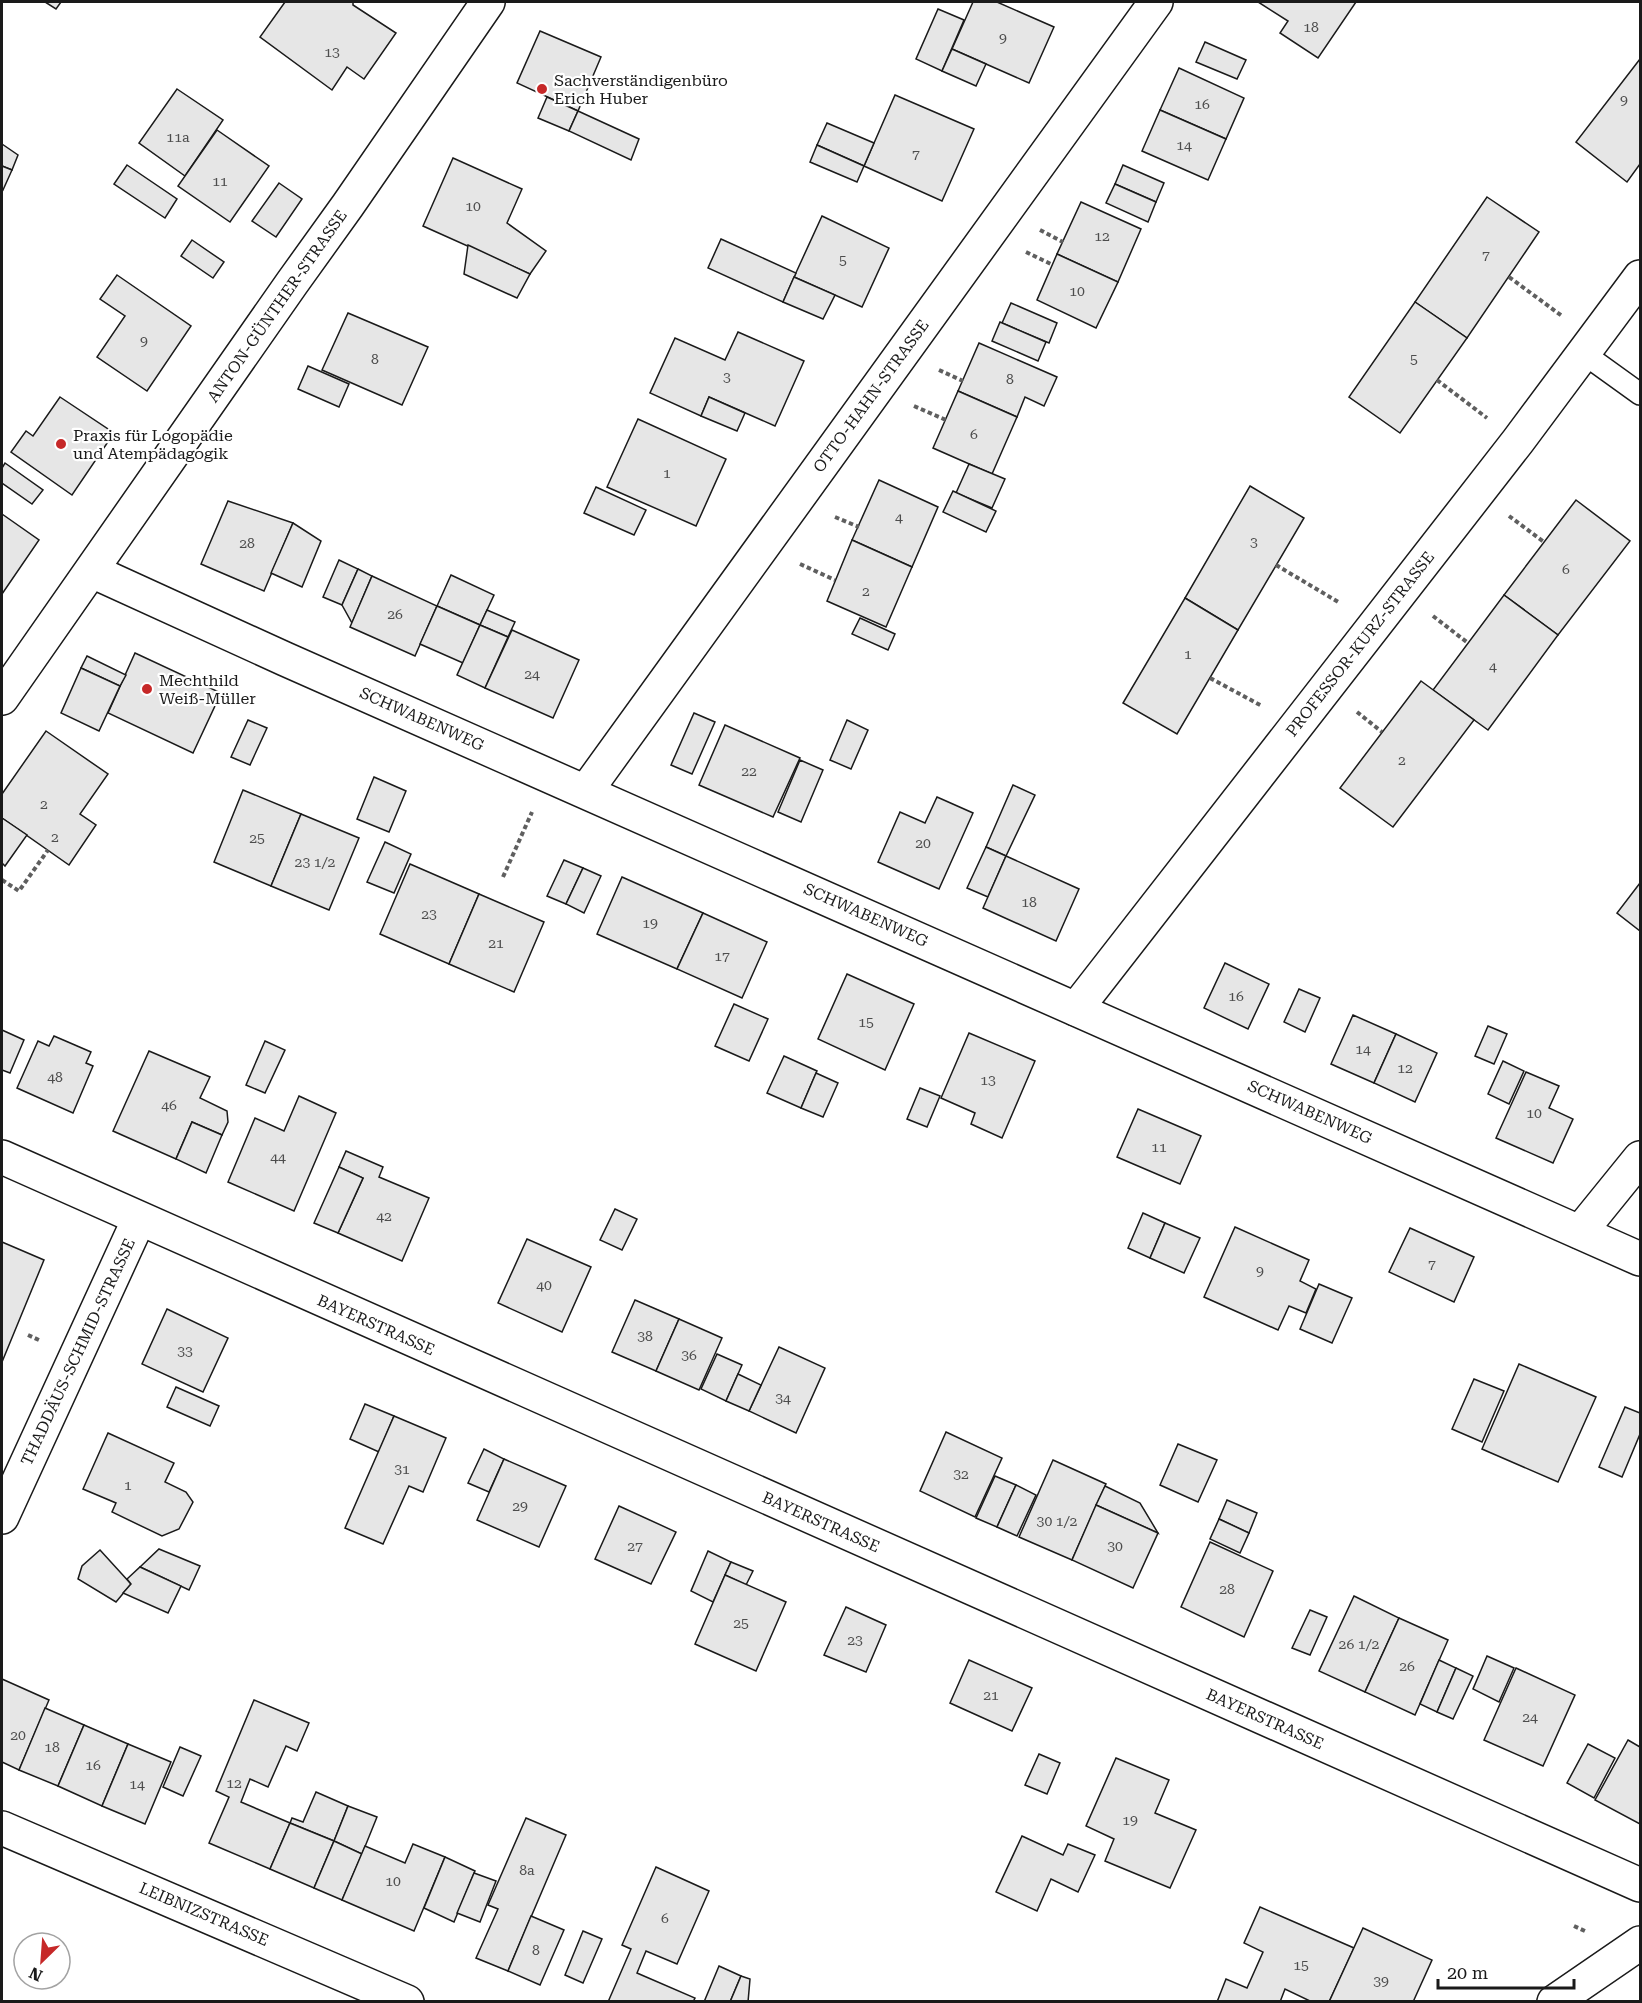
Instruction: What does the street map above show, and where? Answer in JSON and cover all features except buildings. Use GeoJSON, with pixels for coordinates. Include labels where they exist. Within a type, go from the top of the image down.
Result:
{"type":"FeatureCollection","features":[{"type":"Feature","properties":{"kind":"street","name":"ANTON-GÜNTHER-STRASSE"},"geometry":{"type":"LineString","coordinates":[[2,698],[488,2]]}},
{"type":"Feature","properties":{"kind":"street","name":"OTTO-HAHN-STRASSE"},"geometry":{"type":"LineString","coordinates":[[586,791],[1156,2]]}},
{"type":"Feature","properties":{"kind":"street","name":"PROFESSOR-KURZ-STRASSE"},"geometry":{"type":"LineString","coordinates":[[1076,1009],[1518,441],[1641,277]]}},
{"type":"Feature","properties":{"kind":"street","name":"SCHWABENWEG"},"geometry":{"type":"LineString","coordinates":[[92,571],[296,664],[1641,1259]]}},
{"type":"Feature","properties":{"kind":"street","name":"BAYERSTRASSE"},"geometry":{"type":"LineString","coordinates":[[2,1157],[1641,1886]]}},
{"type":"Feature","properties":{"kind":"street"},"geometry":{"type":"LineString","coordinates":[[1580,1232],[1641,1158]]}},
{"type":"Feature","properties":{"kind":"street","name":"THADDÄUS-SCHMID-STRASSE"},"geometry":{"type":"LineString","coordinates":[[2,1517],[139,1219]]}},
{"type":"Feature","properties":{"kind":"street","name":"LEIBNIZSTRASSE"},"geometry":{"type":"LineString","coordinates":[[2,1828],[407,2001]]}},
{"type":"Feature","properties":{"kind":"street"},"geometry":{"type":"LineString","coordinates":[[1554,2001],[1641,1943]]}},
{"type":"Feature","properties":{"kind":"lane"},"geometry":{"type":"LineString","coordinates":[[1589,346],[1641,394]]}},
{"type":"Feature","properties":{"kind":"path"},"geometry":{"type":"LineString","coordinates":[[1509,277],[1589,346]]}},
{"type":"Feature","properties":{"kind":"path"},"geometry":{"type":"LineString","coordinates":[[1437,381],[1518,441]]}},
{"type":"Feature","properties":{"kind":"path"},"geometry":{"type":"LineString","coordinates":[[1276,566],[1376,624]]}},
{"type":"Feature","properties":{"kind":"path"},"geometry":{"type":"LineString","coordinates":[[1210,678],[1297,725]]}},
{"type":"Feature","properties":{"kind":"path"},"geometry":{"type":"LineString","coordinates":[[503,877],[550,775]]}},
{"type":"Feature","properties":{"kind":"path"},"geometry":{"type":"LineString","coordinates":[[2,880],[19,891],[48,850]]}},
{"type":"Feature","properties":{"kind":"place","name":"Sachverständigenbüro Erich Huber"},"geometry":{"type":"Point","coordinates":[542,89]}},
{"type":"Feature","properties":{"kind":"place","name":"Praxis für Logopädie und Atempädagogik"},"geometry":{"type":"Point","coordinates":[61,444]}},
{"type":"Feature","properties":{"kind":"place","name":"Mechthild Weiß-Müller"},"geometry":{"type":"Point","coordinates":[147,689]}}]}
